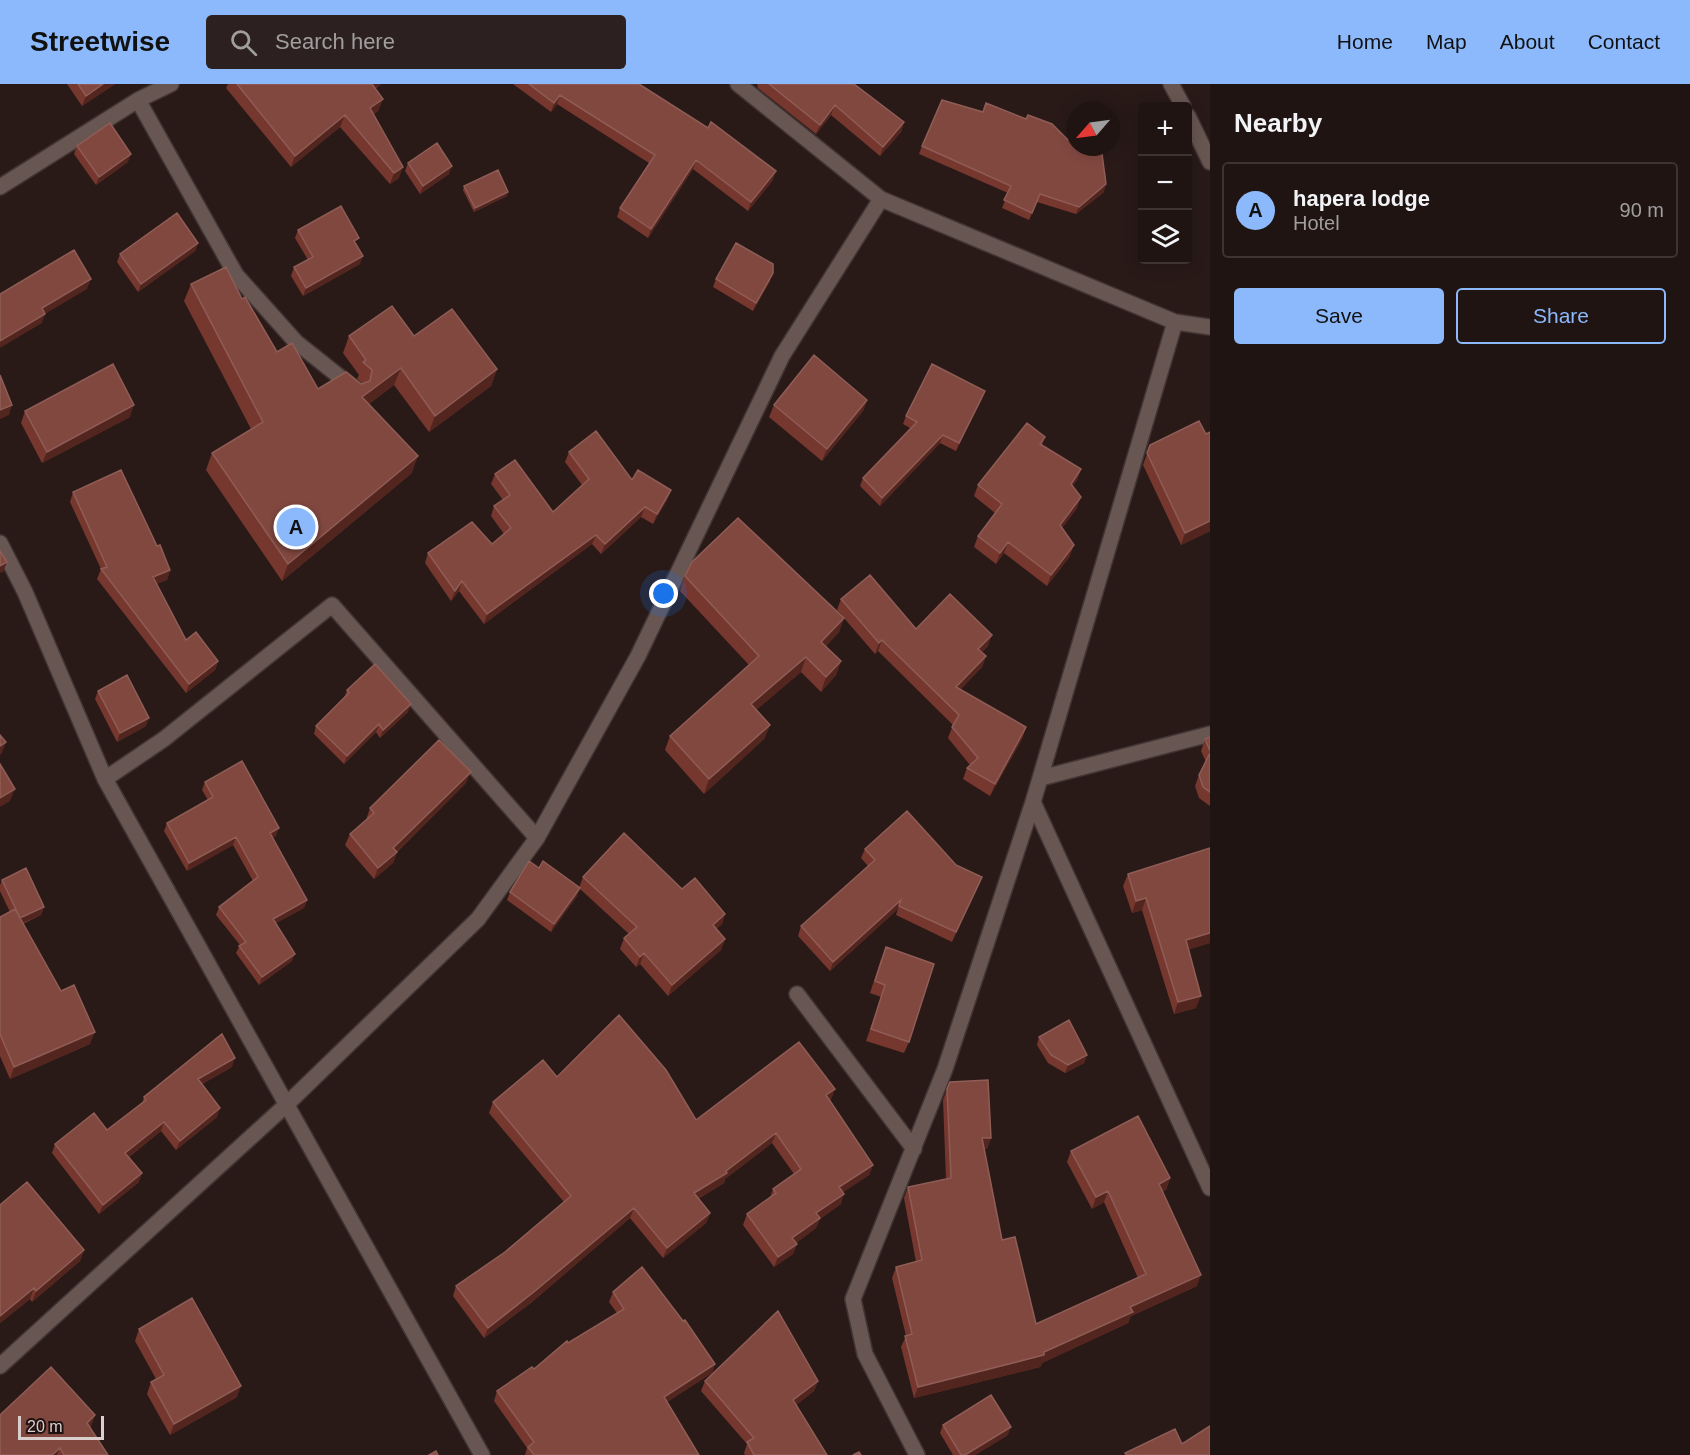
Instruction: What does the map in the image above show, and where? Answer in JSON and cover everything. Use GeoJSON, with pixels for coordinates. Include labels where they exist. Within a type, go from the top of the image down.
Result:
{"type":"FeatureCollection","features":[{"type":"Feature","properties":{"kind":"street"},"geometry":{"type":"LineString","coordinates":[[0,187],[138,100],[171,84]]}},
{"type":"Feature","properties":{"kind":"street"},"geometry":{"type":"LineString","coordinates":[[738,84],[881,199],[1175,322],[1210,327]]}},
{"type":"Feature","properties":{"kind":"street"},"geometry":{"type":"LineString","coordinates":[[1171,84],[1181,102]]}},
{"type":"Feature","properties":{"kind":"street"},"geometry":{"type":"LineString","coordinates":[[138,100],[236,275],[296,342],[357,391]]}},
{"type":"Feature","properties":{"kind":"street"},"geometry":{"type":"LineString","coordinates":[[1192,124],[1210,162]]}},
{"type":"Feature","properties":{"kind":"street"},"geometry":{"type":"LineString","coordinates":[[0,1366],[285,1106],[478,919],[537,838],[638,656],[782,356],[881,199]]}},
{"type":"Feature","properties":{"kind":"street"},"geometry":{"type":"LineString","coordinates":[[917,1455],[865,1354],[853,1299],[945,1069],[1041,778],[1175,322]]}},
{"type":"Feature","properties":{"kind":"street"},"geometry":{"type":"LineString","coordinates":[[0,543],[26,592],[105,779],[285,1106],[482,1455]]}},
{"type":"Feature","properties":{"kind":"street"},"geometry":{"type":"LineString","coordinates":[[105,779],[164,739],[332,605],[537,838]]}},
{"type":"Feature","properties":{"kind":"street"},"geometry":{"type":"LineString","coordinates":[[1041,778],[1210,734]]}},
{"type":"Feature","properties":{"kind":"street"},"geometry":{"type":"LineString","coordinates":[[1033,802],[1210,1188]]}},
{"type":"Feature","properties":{"kind":"street"},"geometry":{"type":"LineString","coordinates":[[797,994],[914,1149]]}},
{"type":"Feature","properties":{"kind":"building"},"geometry":{"type":"Polygon","coordinates":[[[78,84],[103,84],[86,96],[78,84]]]}},
{"type":"Feature","properties":{"kind":"building"},"geometry":{"type":"Polygon","coordinates":[[[237,84],[372,84],[383,99],[370,108],[403,167],[394,173],[345,115],[295,156],[237,84]]]}},
{"type":"Feature","properties":{"kind":"building"},"geometry":{"type":"Polygon","coordinates":[[[529,84],[639,84],[708,128],[711,122],[776,171],[751,202],[696,160],[651,229],[620,208],[655,155],[560,95],[554,103],[529,84]]]}},
{"type":"Feature","properties":{"kind":"building"},"geometry":{"type":"Polygon","coordinates":[[[769,84],[854,84],[904,122],[883,147],[835,105],[820,125],[769,84]]]}},
{"type":"Feature","properties":{"kind":"building"},"geometry":{"type":"Polygon","coordinates":[[[942,100],[983,112],[986,103],[1026,119],[1028,115],[1052,124],[1066,138],[1066,156],[1102,156],[1106,184],[1079,207],[1040,194],[1032,213],[1004,200],[1011,186],[922,146],[942,100]]]}},
{"type":"Feature","properties":{"kind":"building"},"geometry":{"type":"Polygon","coordinates":[[[110,123],[131,154],[99,177],[77,146],[110,123]]]}},
{"type":"Feature","properties":{"kind":"building"},"geometry":{"type":"Polygon","coordinates":[[[437,143],[452,166],[423,186],[408,163],[437,143]]]}},
{"type":"Feature","properties":{"kind":"building"},"geometry":{"type":"Polygon","coordinates":[[[498,170],[508,192],[475,208],[464,186],[498,170]]]}},
{"type":"Feature","properties":{"kind":"building"},"geometry":{"type":"Polygon","coordinates":[[[341,206],[359,238],[354,241],[363,256],[306,288],[294,267],[313,257],[298,230],[341,206]]]}},
{"type":"Feature","properties":{"kind":"building"},"geometry":{"type":"Polygon","coordinates":[[[177,213],[198,243],[141,284],[120,254],[177,213]]]}},
{"type":"Feature","properties":{"kind":"building"},"geometry":{"type":"Polygon","coordinates":[[[736,243],[773,264],[773,273],[756,303],[716,279],[736,243]]]}},
{"type":"Feature","properties":{"kind":"building"},"geometry":{"type":"Polygon","coordinates":[[[74,250],[91,279],[42,308],[45,314],[0,341],[0,294],[74,250]]]}},
{"type":"Feature","properties":{"kind":"building"},"geometry":{"type":"Polygon","coordinates":[[[226,267],[242,299],[245,297],[277,352],[292,343],[318,389],[346,372],[361,384],[370,381],[372,370],[363,362],[366,360],[349,336],[392,306],[414,336],[452,309],[497,369],[435,416],[401,368],[362,397],[418,456],[288,564],[212,453],[263,422],[191,284],[226,267]]]}},
{"type":"Feature","properties":{"kind":"building"},"geometry":{"type":"Polygon","coordinates":[[[814,355],[867,400],[827,449],[774,405],[814,355]]]}},
{"type":"Feature","properties":{"kind":"building"},"geometry":{"type":"Polygon","coordinates":[[[113,364],[134,405],[47,452],[25,411],[113,364]]]}},
{"type":"Feature","properties":{"kind":"building"},"geometry":{"type":"Polygon","coordinates":[[[932,364],[985,391],[959,443],[943,435],[882,498],[863,478],[917,422],[906,416],[932,364]]]}},
{"type":"Feature","properties":{"kind":"building"},"geometry":{"type":"Polygon","coordinates":[[[0,375],[12,405],[0,410],[0,375]]]}},
{"type":"Feature","properties":{"kind":"building"},"geometry":{"type":"Polygon","coordinates":[[[1199,421],[1206,434],[1210,432],[1210,521],[1185,533],[1147,453],[1150,445],[1199,421]]]}},
{"type":"Feature","properties":{"kind":"building"},"geometry":{"type":"Polygon","coordinates":[[[1027,423],[1045,437],[1040,444],[1081,469],[1071,484],[1081,497],[1060,525],[1074,545],[1051,575],[1008,542],[1000,553],[978,536],[1002,504],[978,485],[1027,423]]]}},
{"type":"Feature","properties":{"kind":"building"},"geometry":{"type":"Polygon","coordinates":[[[596,431],[632,480],[638,470],[671,490],[657,514],[645,507],[605,544],[596,535],[487,614],[462,581],[455,591],[428,553],[472,522],[492,544],[511,528],[494,506],[510,495],[495,474],[515,460],[553,512],[589,479],[569,452],[596,431]]]}},
{"type":"Feature","properties":{"kind":"building"},"geometry":{"type":"Polygon","coordinates":[[[121,470],[157,546],[160,545],[170,570],[153,577],[186,640],[196,632],[218,661],[189,684],[101,569],[107,567],[73,492],[121,470]]]}},
{"type":"Feature","properties":{"kind":"building"},"geometry":{"type":"Polygon","coordinates":[[[738,518],[844,618],[821,642],[841,661],[826,677],[806,657],[751,704],[770,725],[709,779],[670,736],[759,656],[685,576],[692,562],[738,518]]]}},
{"type":"Feature","properties":{"kind":"building"},"geometry":{"type":"Polygon","coordinates":[[[0,551],[7,562],[0,566],[0,551]]]}},
{"type":"Feature","properties":{"kind":"building"},"geometry":{"type":"Polygon","coordinates":[[[870,575],[916,629],[950,594],[992,635],[978,649],[986,656],[956,687],[1026,727],[995,784],[967,768],[978,758],[952,727],[959,715],[882,640],[879,643],[841,599],[870,575]]]}},
{"type":"Feature","properties":{"kind":"building"},"geometry":{"type":"Polygon","coordinates":[[[375,664],[411,704],[383,730],[379,724],[347,756],[316,726],[349,693],[347,690],[375,664]]]}},
{"type":"Feature","properties":{"kind":"building"},"geometry":{"type":"Polygon","coordinates":[[[127,675],[149,718],[120,733],[98,691],[127,675]]]}},
{"type":"Feature","properties":{"kind":"building"},"geometry":{"type":"Polygon","coordinates":[[[0,735],[6,742],[0,746],[0,735]]]}},
{"type":"Feature","properties":{"kind":"building"},"geometry":{"type":"Polygon","coordinates":[[[1210,737],[1210,751],[1205,739],[1210,737]]]}},
{"type":"Feature","properties":{"kind":"building"},"geometry":{"type":"Polygon","coordinates":[[[439,740],[471,772],[393,848],[397,852],[378,868],[350,834],[374,813],[370,808],[439,740]]]}},
{"type":"Feature","properties":{"kind":"building"},"geometry":{"type":"Polygon","coordinates":[[[1210,753],[1210,792],[1203,787],[1199,775],[1210,753]]]}},
{"type":"Feature","properties":{"kind":"building"},"geometry":{"type":"Polygon","coordinates":[[[242,761],[279,828],[270,833],[307,900],[273,919],[295,954],[262,977],[239,946],[246,942],[219,907],[258,877],[236,837],[189,863],[167,823],[213,797],[205,782],[242,761]]]}},
{"type":"Feature","properties":{"kind":"building"},"geometry":{"type":"Polygon","coordinates":[[[0,764],[15,789],[0,798],[0,764]]]}},
{"type":"Feature","properties":{"kind":"building"},"geometry":{"type":"Polygon","coordinates":[[[907,811],[956,865],[982,877],[956,932],[899,906],[901,900],[833,962],[801,926],[875,860],[865,849],[907,811]]]}},
{"type":"Feature","properties":{"kind":"building"},"geometry":{"type":"Polygon","coordinates":[[[624,833],[682,889],[695,878],[725,914],[713,925],[725,939],[672,985],[644,953],[640,957],[624,938],[637,927],[583,877],[624,833]]]}},
{"type":"Feature","properties":{"kind":"building"},"geometry":{"type":"Polygon","coordinates":[[[1210,848],[1210,933],[1186,940],[1201,996],[1178,1002],[1146,898],[1136,901],[1128,874],[1210,848]]]}},
{"type":"Feature","properties":{"kind":"building"},"geometry":{"type":"Polygon","coordinates":[[[529,861],[539,868],[543,861],[580,888],[554,924],[510,892],[529,861]]]}},
{"type":"Feature","properties":{"kind":"building"},"geometry":{"type":"Polygon","coordinates":[[[26,868],[44,907],[20,918],[2,880],[26,868]]]}},
{"type":"Feature","properties":{"kind":"building"},"geometry":{"type":"Polygon","coordinates":[[[15,909],[61,991],[74,985],[95,1032],[14,1067],[0,1034],[0,917],[15,909]]]}},
{"type":"Feature","properties":{"kind":"building"},"geometry":{"type":"Polygon","coordinates":[[[886,947],[934,964],[909,1042],[871,1029],[885,985],[875,981],[886,947]]]}},
{"type":"Feature","properties":{"kind":"building"},"geometry":{"type":"Polygon","coordinates":[[[619,1015],[666,1070],[696,1120],[799,1042],[835,1089],[826,1095],[873,1165],[839,1187],[844,1194],[816,1213],[820,1218],[792,1238],[797,1244],[778,1257],[747,1214],[776,1193],[773,1189],[801,1169],[776,1133],[726,1171],[727,1173],[694,1193],[710,1213],[667,1248],[634,1208],[488,1328],[456,1286],[505,1252],[571,1196],[493,1102],[543,1060],[557,1077],[619,1015]]]}},
{"type":"Feature","properties":{"kind":"building"},"geometry":{"type":"Polygon","coordinates":[[[1069,1020],[1087,1055],[1068,1065],[1051,1055],[1039,1037],[1069,1020]]]}},
{"type":"Feature","properties":{"kind":"building"},"geometry":{"type":"Polygon","coordinates":[[[222,1034],[235,1058],[198,1079],[220,1108],[180,1141],[164,1122],[125,1153],[142,1173],[103,1205],[55,1144],[94,1113],[107,1130],[146,1100],[144,1097],[222,1034]]]}},
{"type":"Feature","properties":{"kind":"building"},"geometry":{"type":"Polygon","coordinates":[[[988,1080],[991,1138],[982,1138],[1002,1240],[1015,1237],[1036,1324],[1146,1274],[1108,1191],[1096,1197],[1071,1151],[1138,1116],[1170,1178],[1159,1184],[1201,1275],[1130,1307],[1133,1312],[1044,1352],[1044,1355],[918,1387],[905,1336],[912,1334],[896,1267],[922,1260],[908,1187],[951,1178],[947,1089],[950,1082],[988,1080]]]}},
{"type":"Feature","properties":{"kind":"building"},"geometry":{"type":"Polygon","coordinates":[[[27,1182],[84,1250],[36,1291],[34,1288],[0,1316],[0,1205],[27,1182]]]}},
{"type":"Feature","properties":{"kind":"building"},"geometry":{"type":"Polygon","coordinates":[[[642,1267],[683,1321],[685,1320],[715,1364],[664,1397],[699,1455],[534,1455],[528,1447],[534,1442],[497,1391],[532,1367],[534,1369],[567,1341],[568,1343],[624,1309],[613,1292],[642,1267]]]}},
{"type":"Feature","properties":{"kind":"building"},"geometry":{"type":"Polygon","coordinates":[[[192,1298],[241,1386],[174,1424],[151,1382],[164,1375],[139,1329],[192,1298]]]}},
{"type":"Feature","properties":{"kind":"building"},"geometry":{"type":"Polygon","coordinates":[[[778,1311],[818,1381],[793,1400],[827,1455],[754,1455],[747,1442],[754,1438],[705,1381],[778,1311]]]}},
{"type":"Feature","properties":{"kind":"building"},"geometry":{"type":"Polygon","coordinates":[[[51,1367],[95,1415],[87,1423],[108,1455],[64,1455],[60,1448],[52,1455],[0,1455],[0,1415],[51,1367]]]}},
{"type":"Feature","properties":{"kind":"building"},"geometry":{"type":"Polygon","coordinates":[[[991,1395],[1011,1427],[965,1455],[961,1455],[943,1425],[991,1395]]]}},
{"type":"Feature","properties":{"kind":"building"},"geometry":{"type":"Polygon","coordinates":[[[1210,1426],[1210,1455],[1126,1455],[1125,1453],[1175,1429],[1182,1444],[1210,1426]]]}},
{"type":"Feature","properties":{"kind":"place","name":"hapera lodge"},"geometry":{"type":"Point","coordinates":[296,527]}}]}
